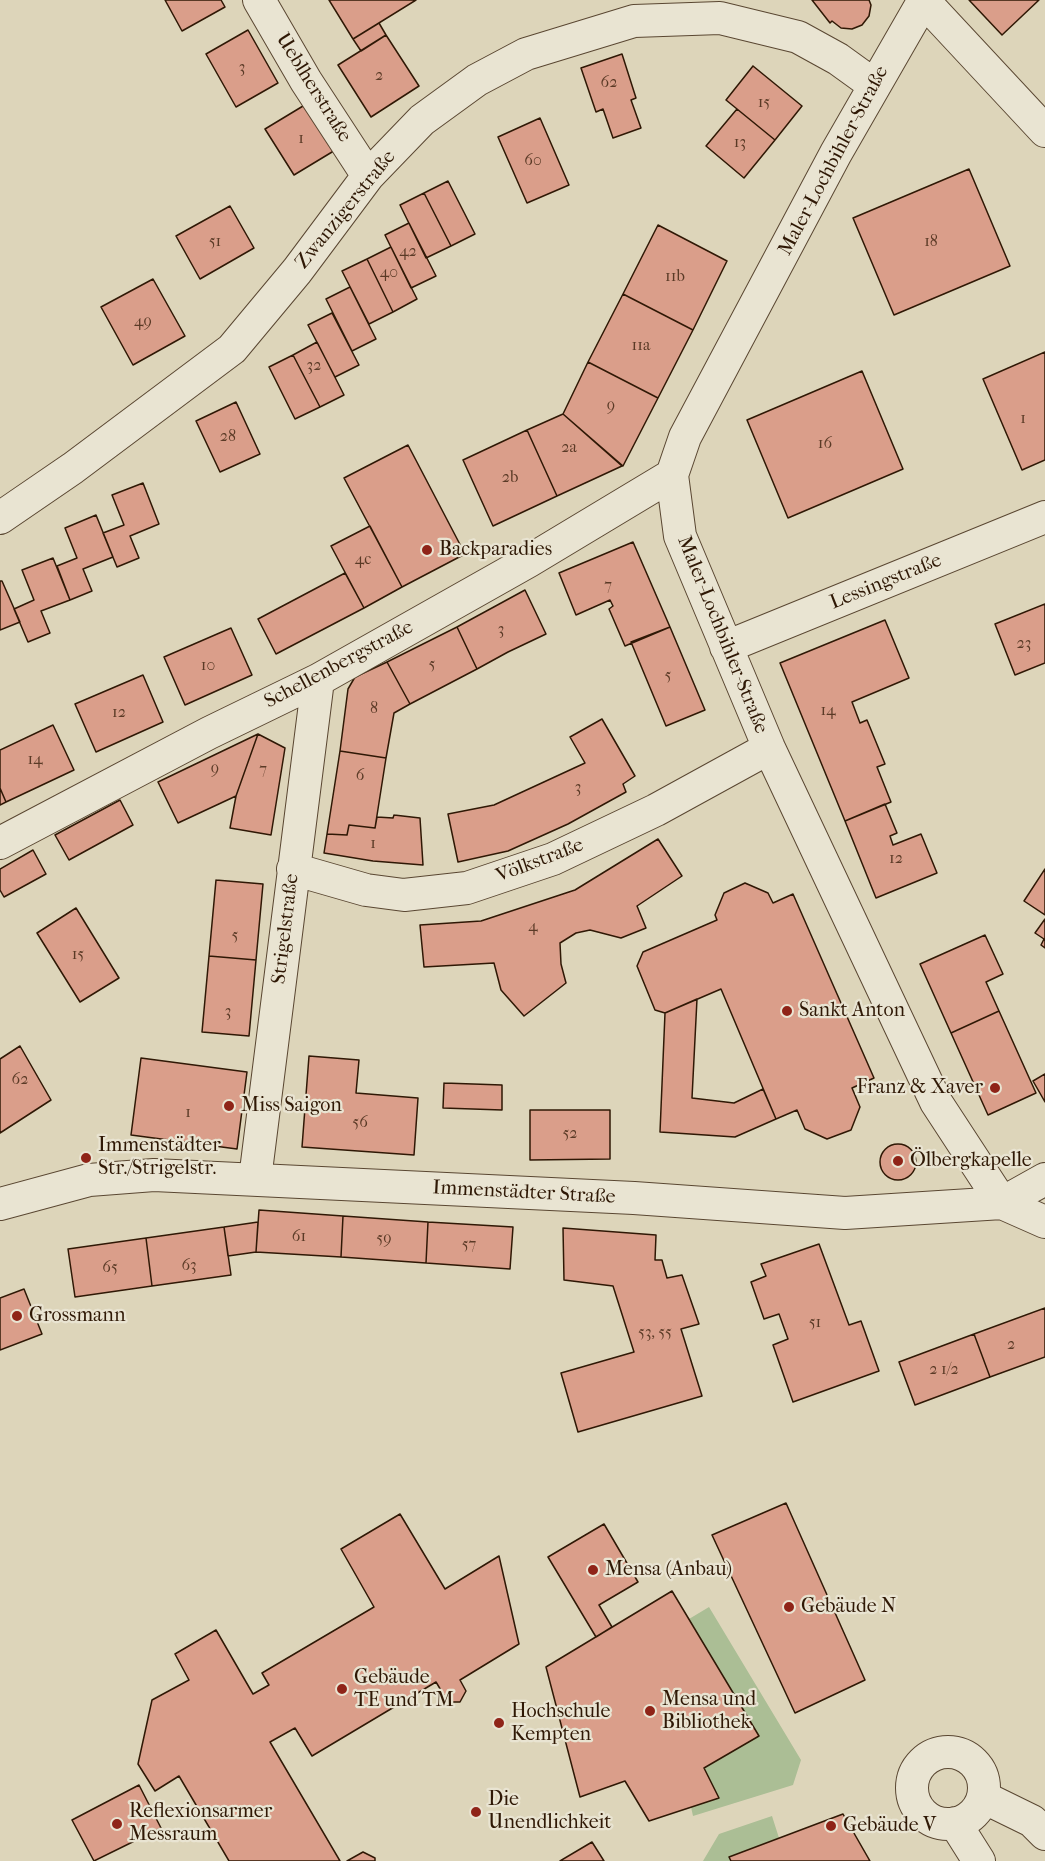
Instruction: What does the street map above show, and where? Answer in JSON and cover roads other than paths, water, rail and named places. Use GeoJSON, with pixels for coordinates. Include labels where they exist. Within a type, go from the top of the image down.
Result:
{"type":"FeatureCollection","features":[{"type":"Feature","properties":{"kind":"street","name":"Maler-Lochbihler-Straße"},"geometry":{"type":"LineString","coordinates":[[923,0],[874,85],[685,437],[672,475],[680,536],[768,748],[936,1102],[1002,1203]]}},
{"type":"Feature","properties":{"kind":"street"},"geometry":{"type":"LineString","coordinates":[[923,0],[1045,131]]}},
{"type":"Feature","properties":{"kind":"street","name":"Ueblherstraße"},"geometry":{"type":"LineString","coordinates":[[267,3],[306,81],[368,176]]}},
{"type":"Feature","properties":{"kind":"street","name":"Zwanzigerstraße"},"geometry":{"type":"LineString","coordinates":[[0,518],[73,468],[232,349],[297,271],[368,176],[422,120],[477,80],[526,54],[634,21],[720,18],[798,37],[838,59],[874,85]]}},
{"type":"Feature","properties":{"kind":"street","name":"Schellenbergstraße"},"geometry":{"type":"LineString","coordinates":[[0,843],[208,733],[318,680],[529,561],[672,475]]}},
{"type":"Feature","properties":{"kind":"street","name":"Lessingstraße"},"geometry":{"type":"LineString","coordinates":[[726,646],[1045,517]]}},
{"type":"Feature","properties":{"kind":"street","name":"Strigelstraße"},"geometry":{"type":"LineString","coordinates":[[255,1179],[318,680]]}},
{"type":"Feature","properties":{"kind":"street","name":"Völkstraße"},"geometry":{"type":"LineString","coordinates":[[293,869],[366,890],[404,895],[467,888],[563,854],[656,810],[768,748]]}},
{"type":"Feature","properties":{"kind":"street","name":"Immenstädter Straße"},"geometry":{"type":"LineString","coordinates":[[0,1203],[89,1180],[154,1175],[634,1198],[845,1213],[1002,1203],[1045,1179]]}},
{"type":"Feature","properties":{"kind":"street"},"geometry":{"type":"LineString","coordinates":[[1002,1203],[1045,1222]]}},
{"type":"Feature","properties":{"kind":"street"},"geometry":{"type":"LineString","coordinates":[[944,1751],[965,1755],[980,1769],[985,1787],[979,1807],[962,1822],[955,1823],[939,1823],[929,1818],[920,1811],[912,1790],[916,1771],[923,1761],[944,1751]]}},
{"type":"Feature","properties":{"kind":"street"},"geometry":{"type":"LineString","coordinates":[[983,1797],[1032,1821],[1045,1834]]}},
{"type":"Feature","properties":{"kind":"street"},"geometry":{"type":"LineString","coordinates":[[955,1823],[980,1861]]}},
{"type":"Feature","properties":{"kind":"place","name":"Backparadies"},"geometry":{"type":"Point","coordinates":[427,550]}},
{"type":"Feature","properties":{"kind":"place","name":"Sankt Anton"},"geometry":{"type":"Point","coordinates":[787,1011]}},
{"type":"Feature","properties":{"kind":"place","name":"Franz & Xaver"},"geometry":{"type":"Point","coordinates":[995,1088]}},
{"type":"Feature","properties":{"kind":"place","name":"Miss Saigon"},"geometry":{"type":"Point","coordinates":[229,1106]}},
{"type":"Feature","properties":{"kind":"place","name":"Immenstädter Str./Strigelstr."},"geometry":{"type":"Point","coordinates":[86,1158]}},
{"type":"Feature","properties":{"kind":"place","name":"Ölbergkapelle"},"geometry":{"type":"Point","coordinates":[898,1161]}},
{"type":"Feature","properties":{"kind":"place","name":"Grossmann"},"geometry":{"type":"Point","coordinates":[17,1316]}},
{"type":"Feature","properties":{"kind":"place","name":"Mensa (Anbau)"},"geometry":{"type":"Point","coordinates":[593,1570]}},
{"type":"Feature","properties":{"kind":"place","name":"Gebäude N"},"geometry":{"type":"Point","coordinates":[789,1607]}},
{"type":"Feature","properties":{"kind":"place","name":"Gebäude TE und TM"},"geometry":{"type":"Point","coordinates":[342,1689]}},
{"type":"Feature","properties":{"kind":"place","name":"Mensa und Bibliothek"},"geometry":{"type":"Point","coordinates":[650,1711]}},
{"type":"Feature","properties":{"kind":"place","name":"Hochschule Kempten"},"geometry":{"type":"Point","coordinates":[499,1723]}},
{"type":"Feature","properties":{"kind":"place","name":"Die Unendlichkeit"},"geometry":{"type":"Point","coordinates":[476,1812]}},
{"type":"Feature","properties":{"kind":"place","name":"Reflexionsarmer Messraum"},"geometry":{"type":"Point","coordinates":[117,1824]}},
{"type":"Feature","properties":{"kind":"place","name":"Gebäude V"},"geometry":{"type":"Point","coordinates":[831,1826]}}]}
